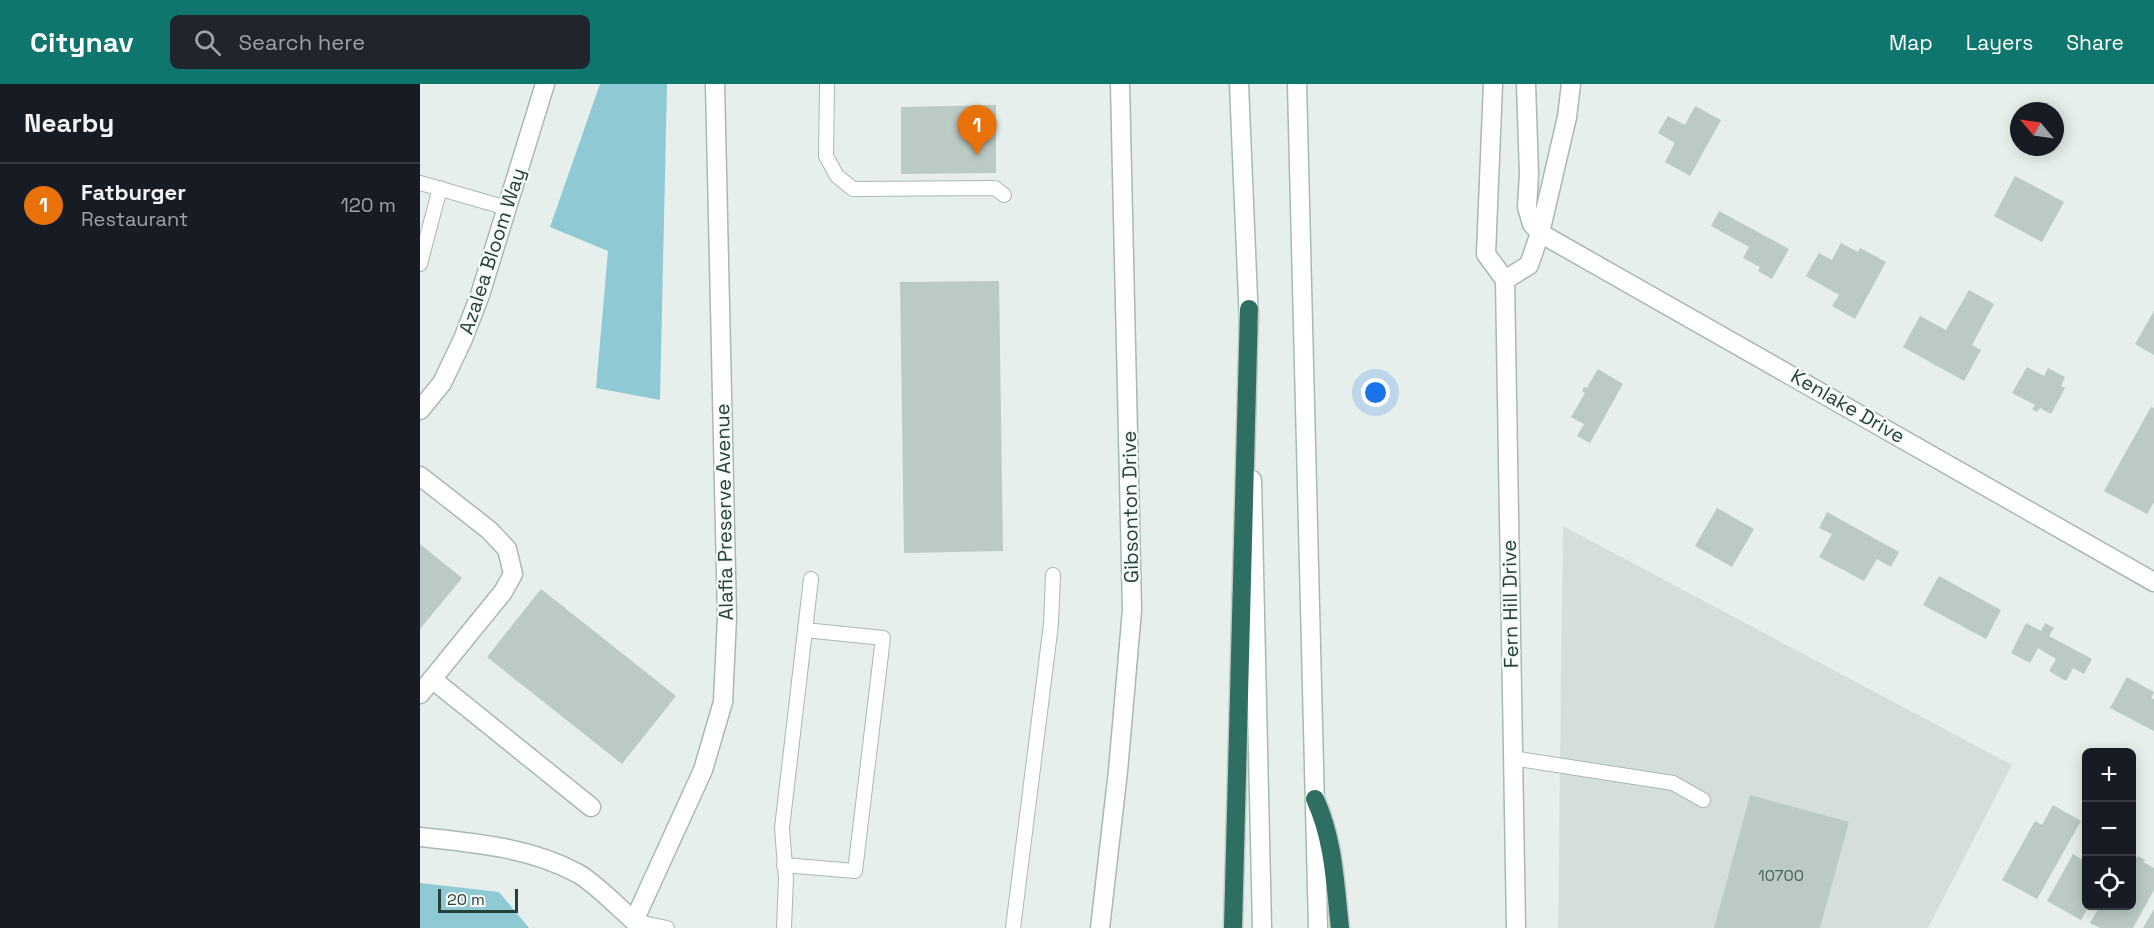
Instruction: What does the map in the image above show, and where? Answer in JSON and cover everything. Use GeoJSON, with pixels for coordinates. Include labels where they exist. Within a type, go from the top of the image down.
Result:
{"type":"FeatureCollection","features":[{"type":"Feature","properties":{"kind":"highway"},"geometry":{"type":"LineString","coordinates":[[1233,928],[1249,309]]}},
{"type":"Feature","properties":{"kind":"highway"},"geometry":{"type":"LineString","coordinates":[[1315,799],[1324,819],[1330,842],[1340,928]]}},
{"type":"Feature","properties":{"kind":"street","name":"Azalea Bloom Way"},"geometry":{"type":"LineString","coordinates":[[420,410],[442,383],[463,339],[480,295],[545,84]]}},
{"type":"Feature","properties":{"kind":"street","name":"Alafia Preserve Avenue"},"geometry":{"type":"LineString","coordinates":[[634,921],[703,770],[723,702],[727,617],[715,84]]}},
{"type":"Feature","properties":{"kind":"street","name":"Gibsonton Drive"},"geometry":{"type":"LineString","coordinates":[[1100,928],[1118,771],[1132,610],[1120,84]]}},
{"type":"Feature","properties":{"kind":"street"},"geometry":{"type":"LineString","coordinates":[[1239,84],[1249,309],[1262,928]]}},
{"type":"Feature","properties":{"kind":"street"},"geometry":{"type":"LineString","coordinates":[[1297,84],[1318,928]]}},
{"type":"Feature","properties":{"kind":"street"},"geometry":{"type":"LineString","coordinates":[[1492,84],[1486,255],[1505,280],[1529,265],[1540,233],[1567,117],[1571,84]]}},
{"type":"Feature","properties":{"kind":"street"},"geometry":{"type":"LineString","coordinates":[[1526,84],[1529,174],[1527,207],[1532,224],[1540,233]]}},
{"type":"Feature","properties":{"kind":"street","name":"Kenlake Drive"},"geometry":{"type":"LineString","coordinates":[[1540,233],[2154,582]]}},
{"type":"Feature","properties":{"kind":"street","name":"Fern Hill Drive"},"geometry":{"type":"LineString","coordinates":[[1505,280],[1516,928]]}},
{"type":"Feature","properties":{"kind":"street"},"geometry":{"type":"LineString","coordinates":[[420,476],[489,530],[507,549],[513,574],[503,592],[420,694]]}},
{"type":"Feature","properties":{"kind":"street"},"geometry":{"type":"LineString","coordinates":[[432,679],[591,807]]}},
{"type":"Feature","properties":{"kind":"street"},"geometry":{"type":"LineString","coordinates":[[420,837],[535,854],[579,873],[634,921]]}},
{"type":"Feature","properties":{"kind":"lane"},"geometry":{"type":"LineString","coordinates":[[827,84],[826,156],[837,176],[853,189],[994,188],[1004,195]]}},
{"type":"Feature","properties":{"kind":"lane"},"geometry":{"type":"LineString","coordinates":[[420,183],[507,208]]}},
{"type":"Feature","properties":{"kind":"lane"},"geometry":{"type":"LineString","coordinates":[[420,264],[440,188]]}},
{"type":"Feature","properties":{"kind":"lane"},"geometry":{"type":"LineString","coordinates":[[1014,928],[1051,624],[1053,575]]}},
{"type":"Feature","properties":{"kind":"lane"},"geometry":{"type":"LineString","coordinates":[[784,928],[782,828],[811,579]]}},
{"type":"Feature","properties":{"kind":"lane"},"geometry":{"type":"LineString","coordinates":[[784,865],[855,871],[883,638],[805,630]]}},
{"type":"Feature","properties":{"kind":"lane"},"geometry":{"type":"LineString","coordinates":[[1512,758],[1673,783],[1703,800]]}},
{"type":"Feature","properties":{"kind":"lane"},"geometry":{"type":"LineString","coordinates":[[634,921],[667,928]]}},
{"type":"Feature","properties":{"kind":"shaded area"},"geometry":{"type":"Polygon","coordinates":[[[1563,526],[2012,765],[1928,928],[1558,928],[1563,526]]]}},
{"type":"Feature","properties":{"kind":"water"},"geometry":{"type":"Polygon","coordinates":[[[600,84],[667,84],[660,400],[596,388],[608,251],[550,227],[600,84]]]}},
{"type":"Feature","properties":{"kind":"water"},"geometry":{"type":"Polygon","coordinates":[[[420,883],[499,892],[529,928],[420,928],[420,883]]]}},
{"type":"Feature","properties":{"kind":"building"},"geometry":{"type":"Polygon","coordinates":[[[996,105],[996,173],[901,174],[901,107],[996,105]]]}},
{"type":"Feature","properties":{"kind":"building"},"geometry":{"type":"Polygon","coordinates":[[[1695,106],[1721,120],[1690,176],[1665,162],[1675,143],[1658,133],[1668,116],[1685,125],[1695,106]]]}},
{"type":"Feature","properties":{"kind":"building"},"geometry":{"type":"Polygon","coordinates":[[[2015,176],[2064,202],[2042,242],[1994,216],[2015,176]]]}},
{"type":"Feature","properties":{"kind":"building"},"geometry":{"type":"Polygon","coordinates":[[[1719,211],[1789,249],[1772,279],[1758,271],[1760,267],[1743,258],[1749,247],[1711,226],[1719,211]]]}},
{"type":"Feature","properties":{"kind":"building"},"geometry":{"type":"Polygon","coordinates":[[[1841,243],[1858,252],[1860,248],[1886,262],[1855,319],[1832,306],[1839,295],[1806,276],[1819,253],[1832,260],[1841,243]]]}},
{"type":"Feature","properties":{"kind":"building"},"geometry":{"type":"Polygon","coordinates":[[[999,281],[1003,551],[904,553],[900,282],[999,281]]]}},
{"type":"Feature","properties":{"kind":"building"},"geometry":{"type":"Polygon","coordinates":[[[1969,290],[1994,304],[1972,345],[1981,350],[1964,381],[1903,347],[1920,316],[1946,330],[1969,290]]]}},
{"type":"Feature","properties":{"kind":"building"},"geometry":{"type":"Polygon","coordinates":[[[2154,311],[2154,355],[2135,344],[2154,311]]]}},
{"type":"Feature","properties":{"kind":"building"},"geometry":{"type":"Polygon","coordinates":[[[2027,367],[2044,376],[2048,368],[2065,377],[2061,386],[2065,388],[2051,414],[2040,408],[2037,412],[2032,409],[2035,405],[2012,393],[2027,367]]]}},
{"type":"Feature","properties":{"kind":"building"},"geometry":{"type":"Polygon","coordinates":[[[1598,369],[1623,384],[1590,443],[1577,436],[1584,424],[1571,417],[1585,393],[1582,391],[1584,387],[1587,388],[1598,369]]]}},
{"type":"Feature","properties":{"kind":"building"},"geometry":{"type":"Polygon","coordinates":[[[2151,407],[2154,408],[2154,502],[2147,514],[2104,491],[2151,407]]]}},
{"type":"Feature","properties":{"kind":"building"},"geometry":{"type":"Polygon","coordinates":[[[1717,508],[1754,529],[1732,567],[1695,546],[1717,508]]]}},
{"type":"Feature","properties":{"kind":"building"},"geometry":{"type":"Polygon","coordinates":[[[1827,512],[1899,552],[1891,567],[1877,559],[1864,581],[1819,557],[1832,534],[1819,528],[1827,512]]]}},
{"type":"Feature","properties":{"kind":"building"},"geometry":{"type":"Polygon","coordinates":[[[420,544],[462,578],[420,629],[420,544]]]}},
{"type":"Feature","properties":{"kind":"building"},"geometry":{"type":"Polygon","coordinates":[[[1939,576],[2001,610],[1986,639],[1923,605],[1939,576]]]}},
{"type":"Feature","properties":{"kind":"building"},"geometry":{"type":"Polygon","coordinates":[[[541,589],[676,696],[622,764],[487,657],[541,589]]]}},
{"type":"Feature","properties":{"kind":"building"},"geometry":{"type":"Polygon","coordinates":[[[2026,623],[2041,631],[2045,623],[2054,628],[2049,636],[2092,659],[2084,674],[2073,668],[2066,681],[2049,671],[2056,659],[2038,648],[2030,663],[2011,653],[2026,623]]]}},
{"type":"Feature","properties":{"kind":"building"},"geometry":{"type":"Polygon","coordinates":[[[2127,677],[2154,692],[2151,698],[2154,699],[2154,731],[2110,708],[2127,677]]]}},
{"type":"Feature","properties":{"kind":"building"},"geometry":{"type":"Polygon","coordinates":[[[1750,795],[1849,822],[1820,928],[1714,928],[1750,795]]]}},
{"type":"Feature","properties":{"kind":"building"},"geometry":{"type":"Polygon","coordinates":[[[2053,805],[2081,821],[2037,899],[2002,880],[2035,821],[2042,825],[2053,805]]]}},
{"type":"Feature","properties":{"kind":"building"},"geometry":{"type":"Polygon","coordinates":[[[2073,854],[2082,860],[2082,910],[2087,910],[2081,920],[2047,901],[2073,854]]]}},
{"type":"Feature","properties":{"kind":"building"},"geometry":{"type":"Polygon","coordinates":[[[2138,856],[2145,860],[2143,862],[2154,868],[2154,890],[2133,928],[2100,928],[2090,923],[2098,910],[2136,910],[2136,857],[2138,856]]]}},
{"type":"Feature","properties":{"kind":"building"},"geometry":{"type":"Polygon","coordinates":[[[2154,909],[2154,928],[2143,928],[2154,909]]]}},
{"type":"Feature","properties":{"kind":"place","name":"Fatburger"},"geometry":{"type":"Point","coordinates":[977,155]}}]}
